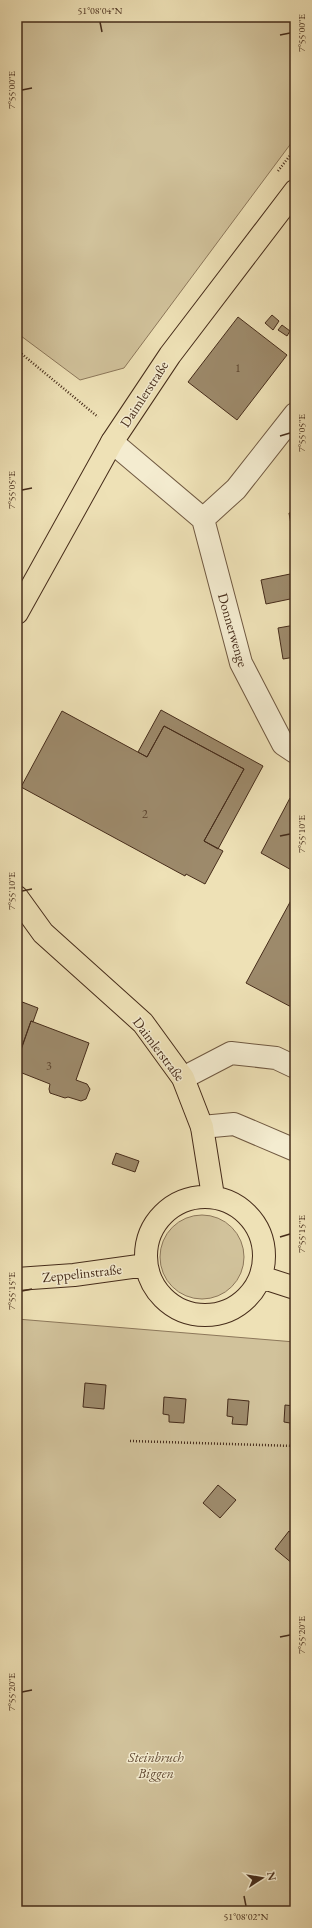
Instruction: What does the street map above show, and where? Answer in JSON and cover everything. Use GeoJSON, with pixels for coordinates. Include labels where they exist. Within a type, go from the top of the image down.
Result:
{"type":"FeatureCollection","features":[{"type":"Feature","properties":{"kind":"main road","name":"Daimlerstraße"},"geometry":{"type":"LineString","coordinates":[[17,613],[112,442],[170,355],[295,191]]}},
{"type":"Feature","properties":{"kind":"main road","name":"Daimlerstraße"},"geometry":{"type":"LineString","coordinates":[[17,897],[43,933],[144,1023],[184,1078],[202,1127],[213,1196]]}},
{"type":"Feature","properties":{"kind":"main road"},"geometry":{"type":"LineString","coordinates":[[213,1196],[230,1201],[245,1211],[256,1225],[263,1242],[265,1260],[261,1277],[251,1294],[237,1306],[218,1314],[199,1315],[180,1310],[164,1299],[152,1284],[146,1265],[146,1247],[152,1229],[162,1214],[177,1203],[195,1197],[213,1196]]}},
{"type":"Feature","properties":{"kind":"main road","name":"Zeppelinstraße"},"geometry":{"type":"LineString","coordinates":[[17,1279],[74,1275],[146,1265]]}},
{"type":"Feature","properties":{"kind":"main road"},"geometry":{"type":"LineString","coordinates":[[261,1277],[295,1288]]}},
{"type":"Feature","properties":{"kind":"street"},"geometry":{"type":"LineString","coordinates":[[112,442],[203,519],[236,489],[295,414]]}},
{"type":"Feature","properties":{"kind":"street","name":"Donnerwenge"},"geometry":{"type":"LineString","coordinates":[[203,519],[241,663],[282,744],[295,752]]}},
{"type":"Feature","properties":{"kind":"street"},"geometry":{"type":"LineString","coordinates":[[184,1078],[231,1053],[276,1058],[295,1067]]}},
{"type":"Feature","properties":{"kind":"street"},"geometry":{"type":"LineString","coordinates":[[202,1127],[234,1124],[295,1150]]}},
{"type":"Feature","properties":{"kind":"path"},"geometry":{"type":"LineString","coordinates":[[17,350],[98,417]]}},
{"type":"Feature","properties":{"kind":"path"},"geometry":{"type":"LineString","coordinates":[[130,1441],[295,1446]]}},
{"type":"Feature","properties":{"kind":"green space"},"geometry":{"type":"Polygon","coordinates":[[[17,17],[295,17],[295,138],[124,368],[80,380],[17,333],[17,17]]]}},
{"type":"Feature","properties":{"kind":"green space"},"geometry":{"type":"Polygon","coordinates":[[[194,1215],[210,1215],[226,1222],[237,1233],[244,1249],[244,1265],[241,1273],[232,1287],[226,1292],[210,1299],[194,1299],[178,1292],[167,1281],[160,1265],[160,1249],[167,1233],[178,1222],[194,1215]]]}},
{"type":"Feature","properties":{"kind":"green space","name":"Steinbruch Biggen"},"geometry":{"type":"Polygon","coordinates":[[[17,1319],[295,1342],[295,1911],[17,1911],[17,1319]]]}},
{"type":"Feature","properties":{"kind":"building"},"geometry":{"type":"Polygon","coordinates":[[[272,315],[279,321],[273,330],[265,323],[272,315]]]}},
{"type":"Feature","properties":{"kind":"building"},"geometry":{"type":"Polygon","coordinates":[[[238,317],[287,355],[237,420],[188,382],[238,317]]]}},
{"type":"Feature","properties":{"kind":"building"},"geometry":{"type":"Polygon","coordinates":[[[282,325],[290,331],[287,336],[278,330],[282,325]]]}},
{"type":"Feature","properties":{"kind":"building"},"geometry":{"type":"Polygon","coordinates":[[[295,512],[295,536],[293,536],[289,513],[295,512]]]}},
{"type":"Feature","properties":{"kind":"building"},"geometry":{"type":"Polygon","coordinates":[[[295,573],[295,598],[266,604],[261,580],[295,573]]]}},
{"type":"Feature","properties":{"kind":"building"},"geometry":{"type":"Polygon","coordinates":[[[295,625],[295,657],[283,659],[278,628],[295,625]]]}},
{"type":"Feature","properties":{"kind":"building"},"geometry":{"type":"Polygon","coordinates":[[[161,710],[263,766],[218,849],[204,841],[244,769],[164,726],[147,757],[138,752],[161,710]]]}},
{"type":"Feature","properties":{"kind":"building"},"geometry":{"type":"Polygon","coordinates":[[[62,711],[147,757],[164,726],[244,769],[204,841],[223,851],[205,884],[186,874],[185,876],[21,787],[62,711]]]}},
{"type":"Feature","properties":{"kind":"building"},"geometry":{"type":"Polygon","coordinates":[[[290,798],[295,801],[295,872],[261,853],[290,798]]]}},
{"type":"Feature","properties":{"kind":"building"},"geometry":{"type":"Polygon","coordinates":[[[295,893],[295,1009],[246,983],[295,893]]]}},
{"type":"Feature","properties":{"kind":"building"},"geometry":{"type":"Polygon","coordinates":[[[17,1000],[38,1008],[33,1022],[31,1021],[19,1056],[17,1055],[17,1000]]]}},
{"type":"Feature","properties":{"kind":"building"},"geometry":{"type":"Polygon","coordinates":[[[31,1021],[89,1043],[76,1080],[87,1084],[90,1089],[86,1099],[81,1101],[50,1093],[50,1084],[17,1071],[17,1060],[31,1021]]]}},
{"type":"Feature","properties":{"kind":"building"},"geometry":{"type":"Polygon","coordinates":[[[116,1153],[139,1161],[135,1172],[112,1164],[116,1153]]]}},
{"type":"Feature","properties":{"kind":"building"},"geometry":{"type":"Polygon","coordinates":[[[85,1383],[106,1385],[104,1409],[83,1407],[85,1383]]]}},
{"type":"Feature","properties":{"kind":"building"},"geometry":{"type":"Polygon","coordinates":[[[164,1397],[186,1399],[184,1423],[169,1422],[169,1415],[163,1414],[164,1397]]]}},
{"type":"Feature","properties":{"kind":"building"},"geometry":{"type":"Polygon","coordinates":[[[228,1399],[249,1401],[247,1425],[232,1424],[233,1417],[227,1416],[228,1399]]]}},
{"type":"Feature","properties":{"kind":"building"},"geometry":{"type":"Polygon","coordinates":[[[285,1405],[295,1406],[295,1430],[290,1430],[290,1423],[284,1422],[285,1405]]]}},
{"type":"Feature","properties":{"kind":"building"},"geometry":{"type":"Polygon","coordinates":[[[218,1485],[236,1500],[220,1518],[203,1503],[218,1485]]]}},
{"type":"Feature","properties":{"kind":"building"},"geometry":{"type":"Polygon","coordinates":[[[289,1531],[295,1536],[295,1561],[293,1564],[275,1549],[289,1531]]]}}]}
